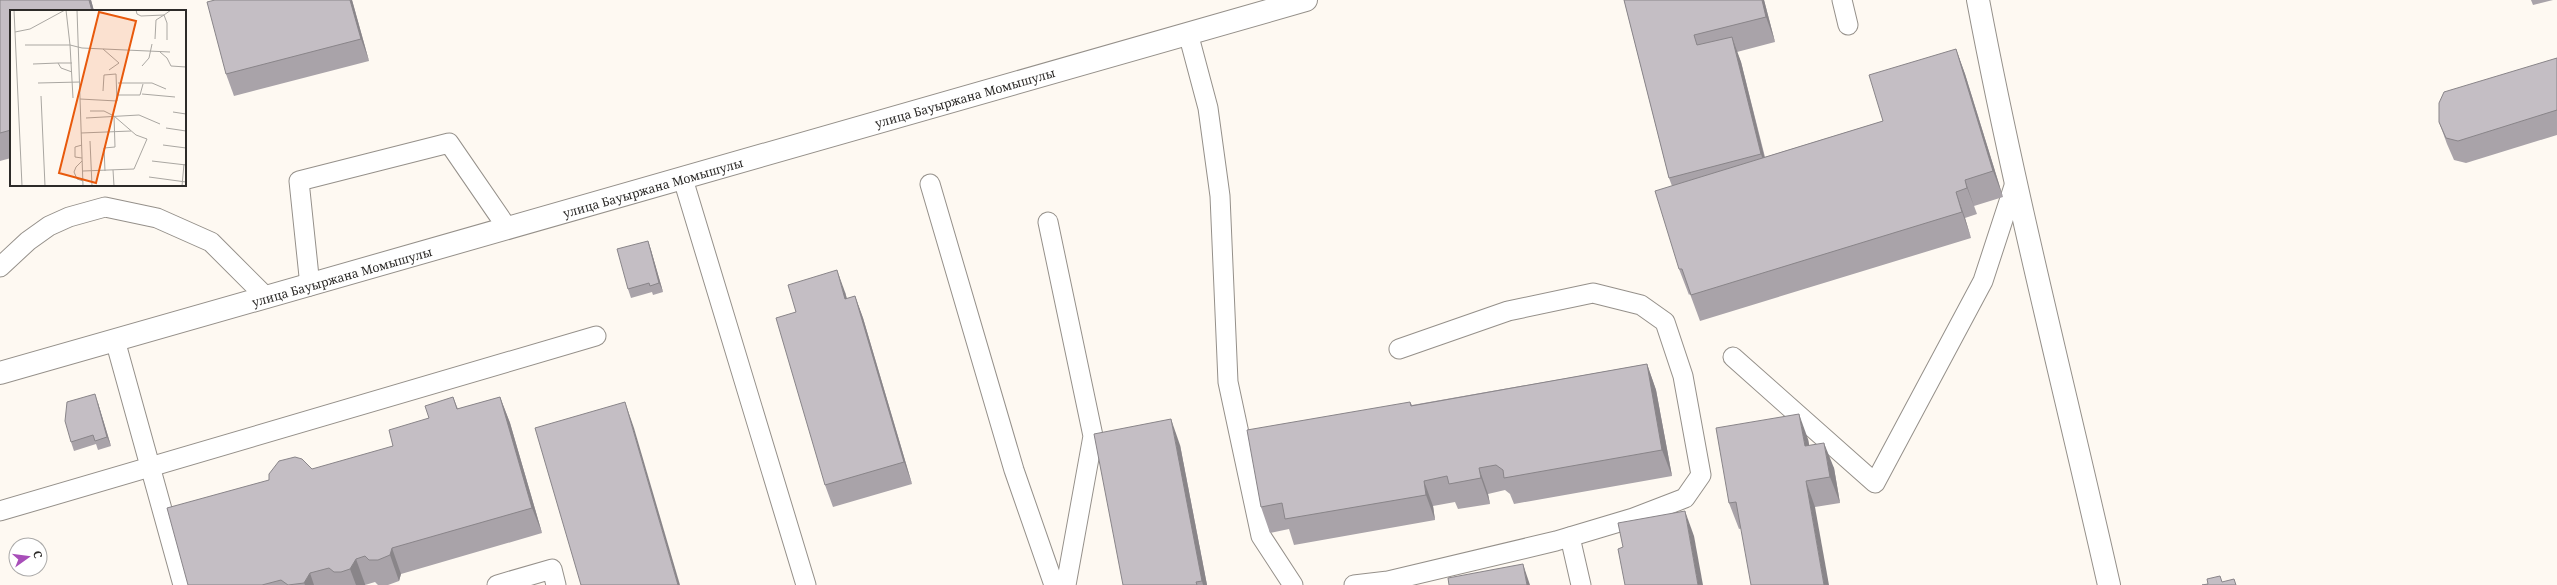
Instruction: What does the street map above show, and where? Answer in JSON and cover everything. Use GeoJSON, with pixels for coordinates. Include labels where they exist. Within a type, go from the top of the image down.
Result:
{"type":"FeatureCollection","features":[{"type":"Feature","properties":{"kind":"street","name":"улица Бауыржана Момышулы"},"geometry":{"type":"LineString","coordinates":[[0,373],[310,286],[1306,0]]}},
{"type":"Feature","properties":{"kind":"street"},"geometry":{"type":"LineString","coordinates":[[1978,0],[2015,183],[2059,362],[2109,585]]}},
{"type":"Feature","properties":{"kind":"lane"},"geometry":{"type":"LineString","coordinates":[[1842,0],[1848,25]]}},
{"type":"Feature","properties":{"kind":"lane"},"geometry":{"type":"LineString","coordinates":[[1188,33],[1208,108],[1220,196],[1228,382],[1260,536],[1293,585]]}},
{"type":"Feature","properties":{"kind":"lane"},"geometry":{"type":"LineString","coordinates":[[310,286],[299,181],[449,143],[508,229]]}},
{"type":"Feature","properties":{"kind":"lane"},"geometry":{"type":"LineString","coordinates":[[683,179],[806,585]]}},
{"type":"Feature","properties":{"kind":"lane"},"geometry":{"type":"LineString","coordinates":[[1733,357],[1875,482],[1983,280],[2015,183]]}},
{"type":"Feature","properties":{"kind":"lane"},"geometry":{"type":"LineString","coordinates":[[930,184],[1014,470],[1054,585]]}},
{"type":"Feature","properties":{"kind":"lane"},"geometry":{"type":"LineString","coordinates":[[0,267],[28,241],[49,226],[69,216],[105,207],[157,218],[211,242],[267,298]]}},
{"type":"Feature","properties":{"kind":"lane"},"geometry":{"type":"LineString","coordinates":[[1048,222],[1093,436],[1066,585]]}},
{"type":"Feature","properties":{"kind":"lane"},"geometry":{"type":"LineString","coordinates":[[1354,585],[1388,583],[1570,537],[1633,518],[1685,498],[1701,475],[1683,376],[1665,322],[1641,305],[1593,293],[1508,311],[1399,349]]}},
{"type":"Feature","properties":{"kind":"lane"},"geometry":{"type":"LineString","coordinates":[[0,511],[596,336]]}},
{"type":"Feature","properties":{"kind":"lane"},"geometry":{"type":"LineString","coordinates":[[115,340],[183,585]]}},
{"type":"Feature","properties":{"kind":"lane"},"geometry":{"type":"LineString","coordinates":[[1570,537],[1581,585]]}},
{"type":"Feature","properties":{"kind":"lane"},"geometry":{"type":"LineString","coordinates":[[498,585],[552,569],[556,585]]}},
{"type":"Feature","properties":{"kind":"building"},"geometry":{"type":"Polygon","coordinates":[[[0,0],[89,0],[92,10],[10,10],[10,130],[0,133],[0,0]]]}},
{"type":"Feature","properties":{"kind":"building"},"geometry":{"type":"Polygon","coordinates":[[[215,0],[350,0],[361,39],[226,74],[207,2],[215,0]]]}},
{"type":"Feature","properties":{"kind":"building"},"geometry":{"type":"Polygon","coordinates":[[[1624,0],[1762,0],[1766,17],[1694,35],[1697,45],[1732,37],[1761,154],[1669,178],[1624,0]]]}},
{"type":"Feature","properties":{"kind":"building"},"geometry":{"type":"Polygon","coordinates":[[[1956,49],[1993,171],[1965,180],[1967,188],[1956,192],[1962,212],[1691,295],[1682,269],[1679,269],[1655,191],[1883,121],[1869,75],[1956,49]]]}},
{"type":"Feature","properties":{"kind":"building"},"geometry":{"type":"Polygon","coordinates":[[[2557,58],[2557,110],[2458,141],[2446,138],[2439,122],[2439,103],[2444,92],[2557,58]]]}},
{"type":"Feature","properties":{"kind":"building"},"geometry":{"type":"Polygon","coordinates":[[[648,241],[659,283],[650,286],[649,283],[628,289],[617,249],[648,241]]]}},
{"type":"Feature","properties":{"kind":"building"},"geometry":{"type":"Polygon","coordinates":[[[837,270],[845,299],[855,296],[904,462],[825,485],[776,318],[796,312],[788,285],[837,270]]]}},
{"type":"Feature","properties":{"kind":"building"},"geometry":{"type":"Polygon","coordinates":[[[1647,364],[1662,450],[1504,478],[1503,470],[1496,465],[1479,468],[1481,478],[1449,484],[1447,476],[1424,481],[1426,495],[1285,519],[1282,503],[1261,507],[1247,430],[1410,402],[1411,406],[1647,364]]]}},
{"type":"Feature","properties":{"kind":"building"},"geometry":{"type":"Polygon","coordinates":[[[95,394],[107,437],[95,441],[93,435],[71,442],[65,421],[67,402],[95,394]]]}},
{"type":"Feature","properties":{"kind":"building"},"geometry":{"type":"Polygon","coordinates":[[[453,397],[457,409],[500,397],[532,508],[392,548],[390,555],[378,560],[369,560],[365,556],[356,559],[350,569],[341,572],[334,572],[329,568],[310,573],[304,583],[288,585],[281,580],[262,585],[188,585],[167,508],[269,480],[269,474],[279,461],[295,457],[302,459],[312,469],[393,446],[389,430],[429,418],[425,406],[453,397]]]}},
{"type":"Feature","properties":{"kind":"building"},"geometry":{"type":"Polygon","coordinates":[[[625,402],[678,585],[581,585],[535,428],[625,402]]]}},
{"type":"Feature","properties":{"kind":"building"},"geometry":{"type":"Polygon","coordinates":[[[1799,414],[1805,446],[1824,443],[1830,477],[1806,481],[1824,585],[1751,585],[1736,502],[1729,503],[1716,428],[1799,414]]]}},
{"type":"Feature","properties":{"kind":"building"},"geometry":{"type":"Polygon","coordinates":[[[1171,419],[1202,581],[1196,582],[1197,585],[1123,585],[1094,434],[1171,419]]]}},
{"type":"Feature","properties":{"kind":"building"},"geometry":{"type":"Polygon","coordinates":[[[1685,511],[1698,585],[1625,585],[1618,549],[1623,547],[1618,523],[1685,511]]]}},
{"type":"Feature","properties":{"kind":"building"},"geometry":{"type":"Polygon","coordinates":[[[1523,564],[1527,585],[1449,585],[1448,578],[1523,564]]]}},
{"type":"Feature","properties":{"kind":"building"},"geometry":{"type":"Polygon","coordinates":[[[2220,576],[2222,582],[2234,579],[2236,585],[2202,585],[2208,584],[2207,579],[2220,576]]]}}]}
